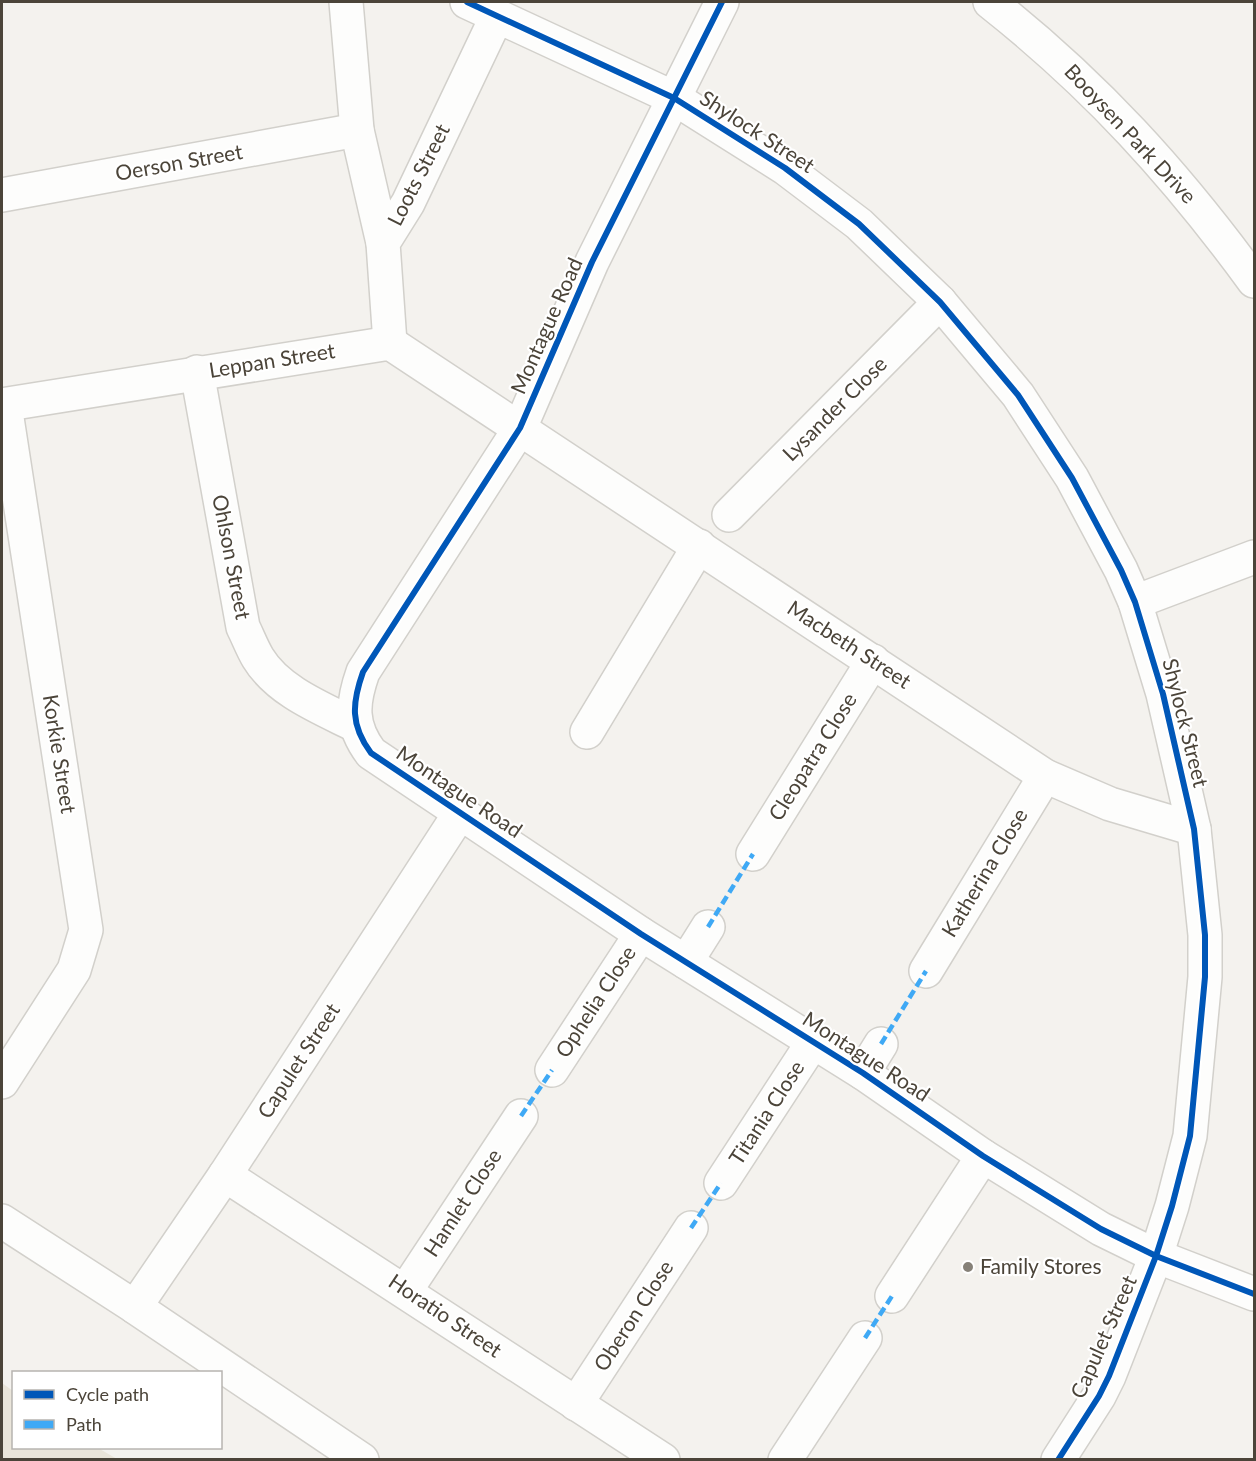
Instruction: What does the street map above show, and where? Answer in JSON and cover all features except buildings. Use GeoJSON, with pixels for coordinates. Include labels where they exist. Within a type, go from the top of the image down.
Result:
{"type":"FeatureCollection","features":[{"type":"Feature","properties":{"kind":"street"},"geometry":{"type":"LineString","coordinates":[[346,2],[357,130],[383,243]]}},
{"type":"Feature","properties":{"kind":"street","name":"Shylock Street"},"geometry":{"type":"LineString","coordinates":[[467,2],[674,98],[785,168],[859,224],[940,302],[1018,395],[1072,477],[1121,570],[1135,602],[1163,694],[1194,829],[1205,935],[1205,977],[1190,1136],[1182,1173],[1156,1256]]}},
{"type":"Feature","properties":{"kind":"street","name":"Montague Road"},"geometry":{"type":"LineString","coordinates":[[722,2],[592,262],[520,428],[363,672],[353,708],[355,725],[361,740],[371,753],[460,813],[641,934],[863,1073],[983,1156],[1125,1243],[1254,1294]]}},
{"type":"Feature","properties":{"kind":"street","name":"Booysen Park Drive"},"geometry":{"type":"LineString","coordinates":[[990,2],[1044,44],[1101,98],[1173,175],[1254,281]]}},
{"type":"Feature","properties":{"kind":"street","name":"Loots Street"},"geometry":{"type":"LineString","coordinates":[[390,343],[383,243],[408,203],[497,16]]}},
{"type":"Feature","properties":{"kind":"street","name":"Oerson Street"},"geometry":{"type":"LineString","coordinates":[[2,195],[357,130]]}},
{"type":"Feature","properties":{"kind":"street","name":"Lysander Close"},"geometry":{"type":"LineString","coordinates":[[729,515],[940,302]]}},
{"type":"Feature","properties":{"kind":"street"},"geometry":{"type":"LineString","coordinates":[[390,343],[520,428]]}},
{"type":"Feature","properties":{"kind":"street","name":"Leppan Street"},"geometry":{"type":"LineString","coordinates":[[3,405],[197,372],[390,343]]}},
{"type":"Feature","properties":{"kind":"street","name":"Ohlson Street"},"geometry":{"type":"LineString","coordinates":[[197,372],[243,627],[258,658],[275,678],[311,703],[355,725]]}},
{"type":"Feature","properties":{"kind":"street","name":"Korkie Street"},"geometry":{"type":"LineString","coordinates":[[2,1082],[74,970],[86,930],[3,405]]}},
{"type":"Feature","properties":{"kind":"street","name":"Macbeth Street"},"geometry":{"type":"LineString","coordinates":[[520,428],[1045,776],[1081,794],[1194,829]]}},
{"type":"Feature","properties":{"kind":"street"},"geometry":{"type":"LineString","coordinates":[[587,732],[699,546]]}},
{"type":"Feature","properties":{"kind":"street"},"geometry":{"type":"LineString","coordinates":[[1135,602],[1254,557]]}},
{"type":"Feature","properties":{"kind":"street","name":"Cleopatra Close"},"geometry":{"type":"LineString","coordinates":[[753,854],[873,661]]}},
{"type":"Feature","properties":{"kind":"street","name":"Katherina Close"},"geometry":{"type":"LineString","coordinates":[[926,971],[1045,776]]}},
{"type":"Feature","properties":{"kind":"street","name":"Capulet Street"},"geometry":{"type":"LineString","coordinates":[[135,1307],[225,1175],[460,813]]}},
{"type":"Feature","properties":{"kind":"street"},"geometry":{"type":"LineString","coordinates":[[686,962],[708,927]]}},
{"type":"Feature","properties":{"kind":"street","name":"Ophelia Close"},"geometry":{"type":"LineString","coordinates":[[552,1070],[641,934]]}},
{"type":"Feature","properties":{"kind":"street","name":"Titania Close"},"geometry":{"type":"LineString","coordinates":[[721,1184],[813,1042]]}},
{"type":"Feature","properties":{"kind":"street"},"geometry":{"type":"LineString","coordinates":[[863,1073],[881,1044]]}},
{"type":"Feature","properties":{"kind":"street","name":"Hamlet Close"},"geometry":{"type":"LineString","coordinates":[[406,1290],[521,1116]]}},
{"type":"Feature","properties":{"kind":"street"},"geometry":{"type":"LineString","coordinates":[[892,1296],[983,1156]]}},
{"type":"Feature","properties":{"kind":"street","name":"Horatio Street"},"geometry":{"type":"LineString","coordinates":[[225,1175],[406,1290],[663,1460]]}},
{"type":"Feature","properties":{"kind":"street"},"geometry":{"type":"LineString","coordinates":[[2,1221],[135,1307],[362,1460]]}},
{"type":"Feature","properties":{"kind":"street","name":"Oberon Close"},"geometry":{"type":"LineString","coordinates":[[576,1404],[692,1228]]}},
{"type":"Feature","properties":{"kind":"street","name":"Capulet Street"},"geometry":{"type":"LineString","coordinates":[[1058,1460],[1104,1386],[1156,1256]]}},
{"type":"Feature","properties":{"kind":"street"},"geometry":{"type":"LineString","coordinates":[[785,1460],[865,1338]]}},
{"type":"Feature","properties":{"kind":"shaded area"},"geometry":{"type":"Polygon","coordinates":[[[2,1383],[12,1390],[12,1449],[100,1449],[117,1459],[2,1459],[2,1383]]]}},
{"type":"Feature","properties":{"kind":"marked path"},"geometry":{"type":"LineString","coordinates":[[708,927],[753,854]]}},
{"type":"Feature","properties":{"kind":"marked path"},"geometry":{"type":"LineString","coordinates":[[881,1044],[926,971]]}},
{"type":"Feature","properties":{"kind":"marked path"},"geometry":{"type":"LineString","coordinates":[[521,1116],[552,1070]]}},
{"type":"Feature","properties":{"kind":"marked path"},"geometry":{"type":"LineString","coordinates":[[691,1228],[721,1183]]}},
{"type":"Feature","properties":{"kind":"marked path"},"geometry":{"type":"LineString","coordinates":[[865,1338],[892,1296]]}},
{"type":"Feature","properties":{"kind":"cycle path"},"geometry":{"type":"LineString","coordinates":[[467,2],[674,98],[785,168],[859,224],[940,302],[1018,395],[1072,478],[1121,570],[1135,602],[1163,694],[1194,829],[1205,935],[1205,977],[1190,1136],[1172,1206],[1156,1256],[1109,1376],[1099,1396],[1058,1460]]}},
{"type":"Feature","properties":{"kind":"cycle path"},"geometry":{"type":"LineString","coordinates":[[722,2],[592,262],[520,428],[363,672],[355,704],[359,733],[371,753],[641,934],[863,1073],[983,1156],[1101,1229],[1156,1256],[1254,1294]]}},
{"type":"Feature","properties":{"kind":"place","name":"Family Stores"},"geometry":{"type":"Point","coordinates":[968,1267]}}]}
